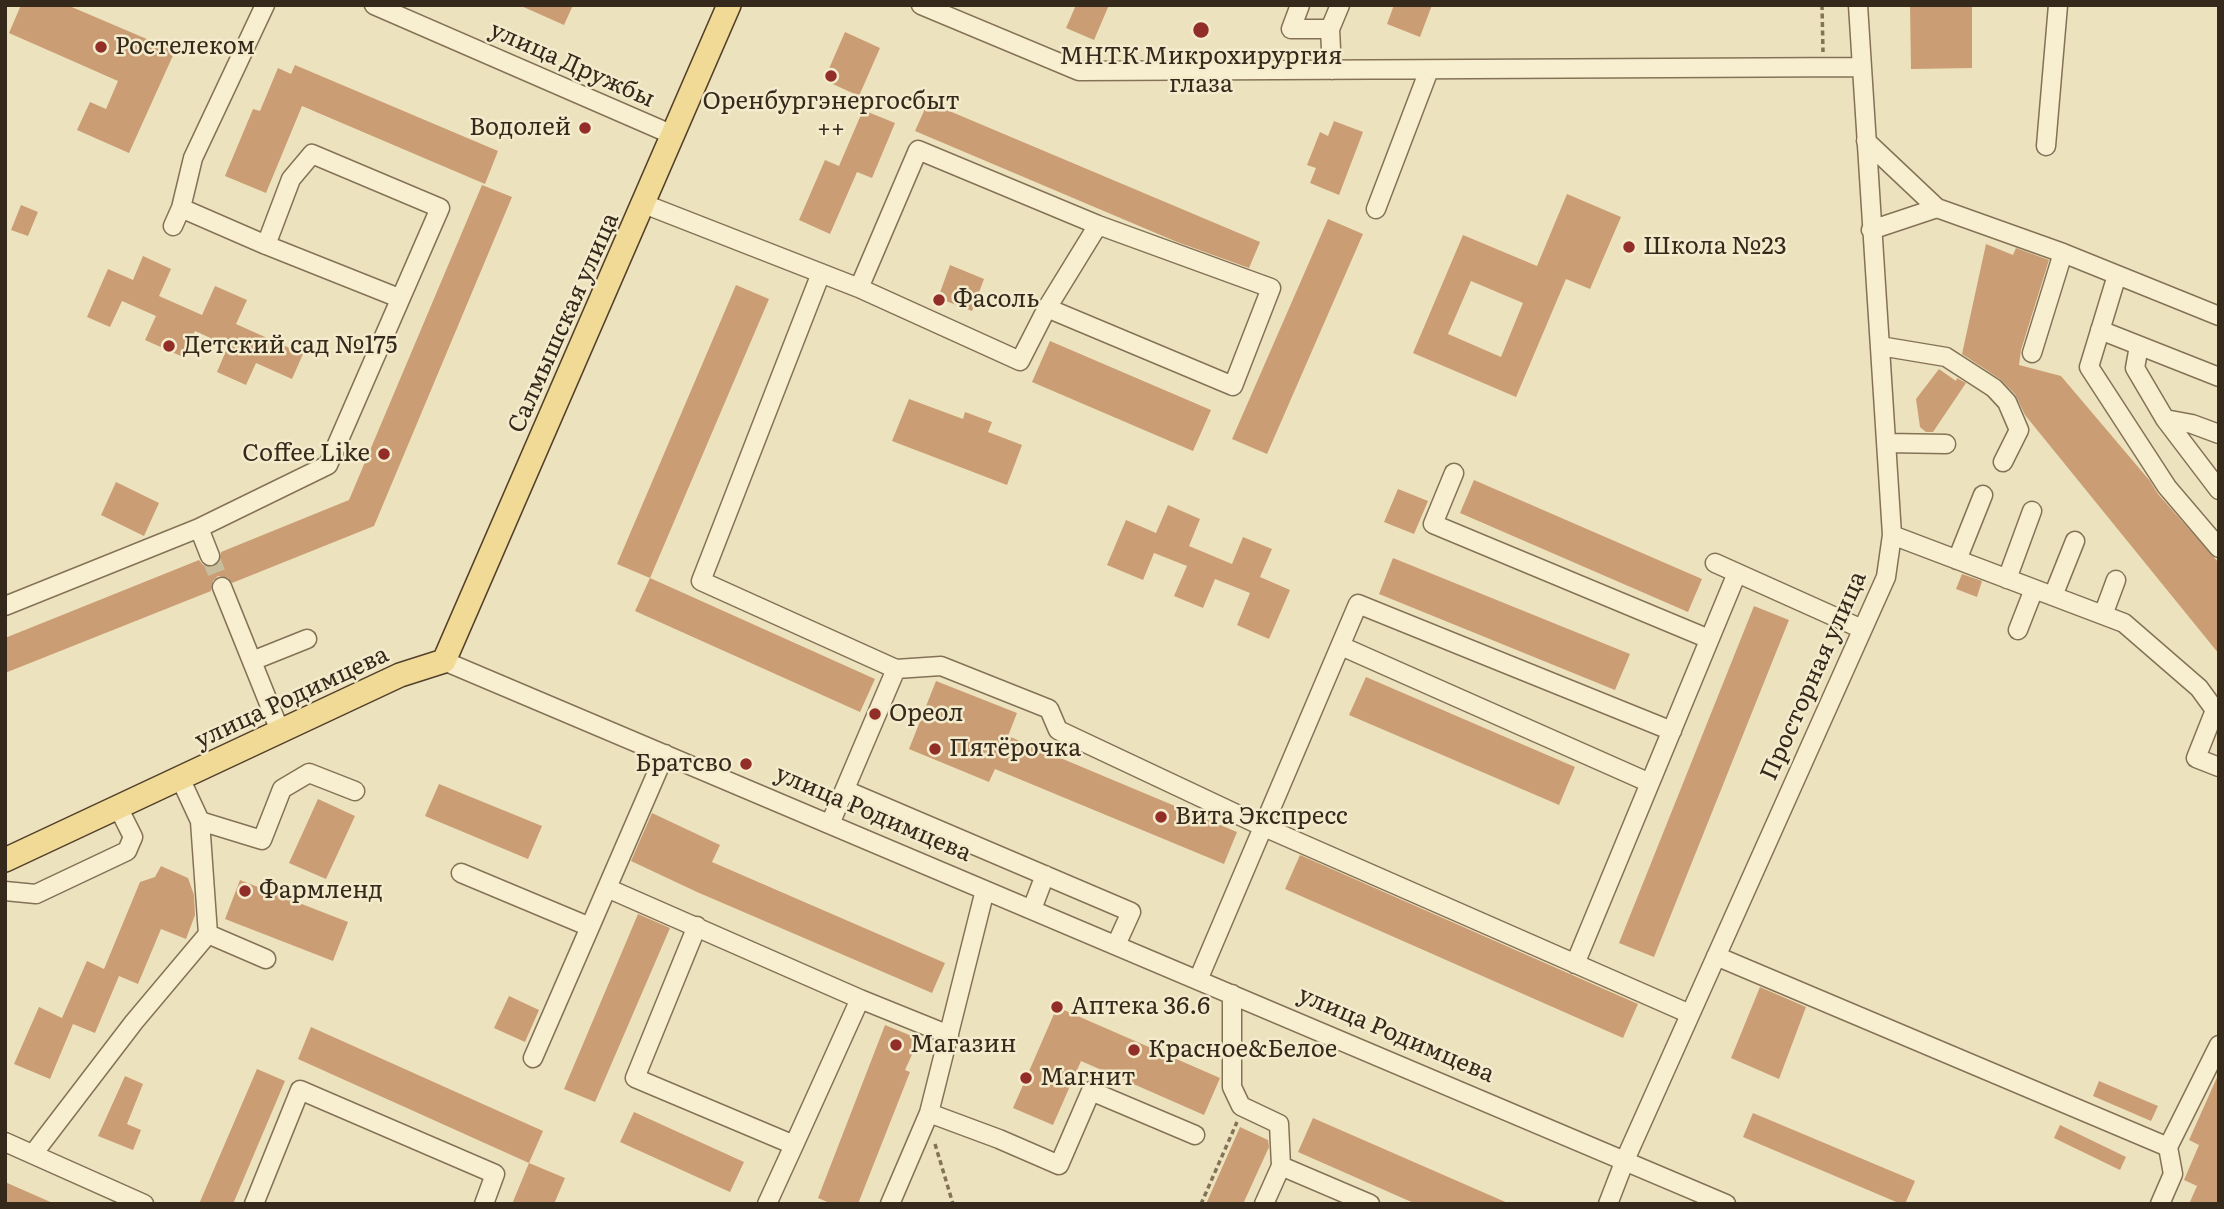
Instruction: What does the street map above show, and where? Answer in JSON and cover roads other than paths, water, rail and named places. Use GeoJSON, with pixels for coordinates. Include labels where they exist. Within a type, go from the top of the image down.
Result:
{"type":"FeatureCollection","features":[{"type":"Feature","properties":{"kind":"main road","name":"Салмышская улица"},"geometry":{"type":"LineString","coordinates":[[444,661],[729,5]]}},
{"type":"Feature","properties":{"kind":"main road","name":"улица Родимцева"},"geometry":{"type":"LineString","coordinates":[[5,860],[400,675],[444,661]]}},
{"type":"Feature","properties":{"kind":"street"},"geometry":{"type":"LineString","coordinates":[[173,226],[181,208],[193,158],[265,5]]}},
{"type":"Feature","properties":{"kind":"street","name":"улица Дружбы"},"geometry":{"type":"LineString","coordinates":[[374,5],[673,135]]}},
{"type":"Feature","properties":{"kind":"street"},"geometry":{"type":"LineString","coordinates":[[921,5],[1079,71],[1862,67]]}},
{"type":"Feature","properties":{"kind":"street"},"geometry":{"type":"LineString","coordinates":[[1300,5],[1291,29],[1330,29]]}},
{"type":"Feature","properties":{"kind":"street"},"geometry":{"type":"LineString","coordinates":[[1332,70],[1330,29],[1340,5]]}},
{"type":"Feature","properties":{"kind":"street","name":"Просторная улица"},"geometry":{"type":"LineString","coordinates":[[1608,1204],[1625,1160],[1886,577],[1892,535],[1858,5]]}},
{"type":"Feature","properties":{"kind":"street"},"geometry":{"type":"LineString","coordinates":[[2046,146],[2058,5]]}},
{"type":"Feature","properties":{"kind":"street"},"geometry":{"type":"LineString","coordinates":[[1376,209],[1429,70]]}},
{"type":"Feature","properties":{"kind":"street"},"geometry":{"type":"LineString","coordinates":[[1866,141],[1937,208],[2063,253],[2219,316]]}},
{"type":"Feature","properties":{"kind":"street"},"geometry":{"type":"LineString","coordinates":[[859,288],[918,149],[1098,225],[1271,288],[1233,386],[1047,309]]}},
{"type":"Feature","properties":{"kind":"street"},"geometry":{"type":"LineString","coordinates":[[5,606],[199,528],[328,465],[440,208],[312,155],[292,179],[267,245]]}},
{"type":"Feature","properties":{"kind":"street"},"geometry":{"type":"LineString","coordinates":[[644,204],[859,288],[1020,361],[1047,309],[1098,225]]}},
{"type":"Feature","properties":{"kind":"street"},"geometry":{"type":"LineString","coordinates":[[181,208],[399,298]]}},
{"type":"Feature","properties":{"kind":"street"},"geometry":{"type":"LineString","coordinates":[[1871,230],[1937,208]]}},
{"type":"Feature","properties":{"kind":"street"},"geometry":{"type":"LineString","coordinates":[[2032,353],[2063,253]]}},
{"type":"Feature","properties":{"kind":"street"},"geometry":{"type":"LineString","coordinates":[[821,274],[701,581],[896,669],[941,666],[1049,709],[1058,730],[1264,827],[1690,1014]]}},
{"type":"Feature","properties":{"kind":"street"},"geometry":{"type":"LineString","coordinates":[[2117,275],[2089,367],[2167,487],[2219,548]]}},
{"type":"Feature","properties":{"kind":"street"},"geometry":{"type":"LineString","coordinates":[[2100,330],[2219,377]]}},
{"type":"Feature","properties":{"kind":"street"},"geometry":{"type":"LineString","coordinates":[[1880,346],[1946,357],[1994,388],[2007,402],[2019,430],[2003,462]]}},
{"type":"Feature","properties":{"kind":"street"},"geometry":{"type":"LineString","coordinates":[[2139,346],[2135,368],[2165,419],[2218,489]]}},
{"type":"Feature","properties":{"kind":"street"},"geometry":{"type":"LineString","coordinates":[[2165,419],[2193,424],[2219,434]]}},
{"type":"Feature","properties":{"kind":"street"},"geometry":{"type":"LineString","coordinates":[[1887,443],[1946,444]]}},
{"type":"Feature","properties":{"kind":"street"},"geometry":{"type":"LineString","coordinates":[[1454,473],[1433,524],[1710,639]]}},
{"type":"Feature","properties":{"kind":"street"},"geometry":{"type":"LineString","coordinates":[[1957,560],[1983,495]]}},
{"type":"Feature","properties":{"kind":"street"},"geometry":{"type":"LineString","coordinates":[[2007,579],[2032,511]]}},
{"type":"Feature","properties":{"kind":"street"},"geometry":{"type":"LineString","coordinates":[[199,528],[210,556]]}},
{"type":"Feature","properties":{"kind":"street"},"geometry":{"type":"LineString","coordinates":[[1892,535],[2124,623],[2199,688],[2215,710],[2196,758],[2219,767]]}},
{"type":"Feature","properties":{"kind":"street"},"geometry":{"type":"LineString","coordinates":[[2053,596],[2075,541]]}},
{"type":"Feature","properties":{"kind":"street"},"geometry":{"type":"LineString","coordinates":[[1715,563],[1862,629]]}},
{"type":"Feature","properties":{"kind":"street"},"geometry":{"type":"LineString","coordinates":[[1575,964],[1737,573]]}},
{"type":"Feature","properties":{"kind":"street"},"geometry":{"type":"LineString","coordinates":[[2103,615],[2116,580]]}},
{"type":"Feature","properties":{"kind":"street"},"geometry":{"type":"LineString","coordinates":[[222,587],[280,731]]}},
{"type":"Feature","properties":{"kind":"street"},"geometry":{"type":"LineString","coordinates":[[2018,629],[2034,589]]}},
{"type":"Feature","properties":{"kind":"street"},"geometry":{"type":"LineString","coordinates":[[1198,980],[1359,604],[1672,731]]}},
{"type":"Feature","properties":{"kind":"street"},"geometry":{"type":"LineString","coordinates":[[252,661],[307,639]]}},
{"type":"Feature","properties":{"kind":"street"},"geometry":{"type":"LineString","coordinates":[[1340,646],[1650,783]]}},
{"type":"Feature","properties":{"kind":"street","name":"улица Родимцева"},"geometry":{"type":"LineString","coordinates":[[444,661],[1726,1204]]}},
{"type":"Feature","properties":{"kind":"street"},"geometry":{"type":"LineString","coordinates":[[830,824],[896,669]]}},
{"type":"Feature","properties":{"kind":"street"},"geometry":{"type":"LineString","coordinates":[[533,1059],[664,754]]}},
{"type":"Feature","properties":{"kind":"street"},"geometry":{"type":"LineString","coordinates":[[200,821],[262,840],[282,789],[309,773],[355,791]]}},
{"type":"Feature","properties":{"kind":"street"},"geometry":{"type":"LineString","coordinates":[[33,1154],[134,1022],[208,934],[200,821],[180,778]]}},
{"type":"Feature","properties":{"kind":"street"},"geometry":{"type":"LineString","coordinates":[[845,790],[1131,912],[1116,945]]}},
{"type":"Feature","properties":{"kind":"street"},"geometry":{"type":"LineString","coordinates":[[5,891],[36,894],[127,851],[133,837],[118,807]]}},
{"type":"Feature","properties":{"kind":"street"},"geometry":{"type":"LineString","coordinates":[[461,873],[590,927]]}},
{"type":"Feature","properties":{"kind":"street"},"geometry":{"type":"LineString","coordinates":[[1032,909],[1045,875]]}},
{"type":"Feature","properties":{"kind":"street"},"geometry":{"type":"LineString","coordinates":[[607,888],[948,1035]]}},
{"type":"Feature","properties":{"kind":"street"},"geometry":{"type":"LineString","coordinates":[[890,1204],[936,1116],[948,1035],[985,890]]}},
{"type":"Feature","properties":{"kind":"street"},"geometry":{"type":"LineString","coordinates":[[697,926],[635,1078],[794,1145]]}},
{"type":"Feature","properties":{"kind":"street"},"geometry":{"type":"LineString","coordinates":[[208,934],[266,959]]}},
{"type":"Feature","properties":{"kind":"street"},"geometry":{"type":"LineString","coordinates":[[1716,956],[2168,1147]]}},
{"type":"Feature","properties":{"kind":"street"},"geometry":{"type":"LineString","coordinates":[[1232,994],[1232,1087],[1241,1106],[1279,1124],[1281,1167],[1264,1204]]}},
{"type":"Feature","properties":{"kind":"street"},"geometry":{"type":"LineString","coordinates":[[767,1204],[860,999]]}},
{"type":"Feature","properties":{"kind":"street"},"geometry":{"type":"LineString","coordinates":[[2160,1204],[2173,1174],[2168,1147],[2219,1045]]}},
{"type":"Feature","properties":{"kind":"street"},"geometry":{"type":"LineString","coordinates":[[254,1204],[300,1090],[495,1174],[484,1204]]}},
{"type":"Feature","properties":{"kind":"street"},"geometry":{"type":"LineString","coordinates":[[936,1116],[1059,1165],[1091,1091],[1195,1135]]}},
{"type":"Feature","properties":{"kind":"street"},"geometry":{"type":"LineString","coordinates":[[5,1142],[144,1204]]}},
{"type":"Feature","properties":{"kind":"street"},"geometry":{"type":"LineString","coordinates":[[1281,1167],[1370,1204]]}},
{"type":"Feature","properties":{"kind":"tunnel"},"geometry":{"type":"LineString","coordinates":[[210,556],[222,587]]}},
{"type":"Feature","properties":{"kind":"place","name":"МНТК Микрохирургия глаза"},"geometry":{"type":"Point","coordinates":[1201,30]}},
{"type":"Feature","properties":{"kind":"place","name":"Ростелеком"},"geometry":{"type":"Point","coordinates":[101,47]}},
{"type":"Feature","properties":{"kind":"place","name":"Оренбургэнергосбыт ++"},"geometry":{"type":"Point","coordinates":[831,76]}},
{"type":"Feature","properties":{"kind":"place","name":"Водолей"},"geometry":{"type":"Point","coordinates":[585,128]}},
{"type":"Feature","properties":{"kind":"place","name":"Школа №23"},"geometry":{"type":"Point","coordinates":[1629,247]}},
{"type":"Feature","properties":{"kind":"place","name":"Фасоль"},"geometry":{"type":"Point","coordinates":[939,300]}},
{"type":"Feature","properties":{"kind":"place","name":"Детский сад №175"},"geometry":{"type":"Point","coordinates":[169,346]}},
{"type":"Feature","properties":{"kind":"place","name":"Coffee Like"},"geometry":{"type":"Point","coordinates":[384,454]}},
{"type":"Feature","properties":{"kind":"place","name":"Ореол"},"geometry":{"type":"Point","coordinates":[875,714]}},
{"type":"Feature","properties":{"kind":"place","name":"Пятёрочка"},"geometry":{"type":"Point","coordinates":[935,749]}},
{"type":"Feature","properties":{"kind":"place","name":"Братсво"},"geometry":{"type":"Point","coordinates":[746,764]}},
{"type":"Feature","properties":{"kind":"place","name":"Вита Экспресс"},"geometry":{"type":"Point","coordinates":[1161,817]}},
{"type":"Feature","properties":{"kind":"place","name":"Фармленд"},"geometry":{"type":"Point","coordinates":[245,891]}},
{"type":"Feature","properties":{"kind":"place","name":"Аптека 36.6"},"geometry":{"type":"Point","coordinates":[1057,1007]}},
{"type":"Feature","properties":{"kind":"place","name":"Магазин"},"geometry":{"type":"Point","coordinates":[896,1045]}},
{"type":"Feature","properties":{"kind":"place","name":"Красное&Белое"},"geometry":{"type":"Point","coordinates":[1134,1050]}},
{"type":"Feature","properties":{"kind":"place","name":"Магнит"},"geometry":{"type":"Point","coordinates":[1026,1078]}}]}
